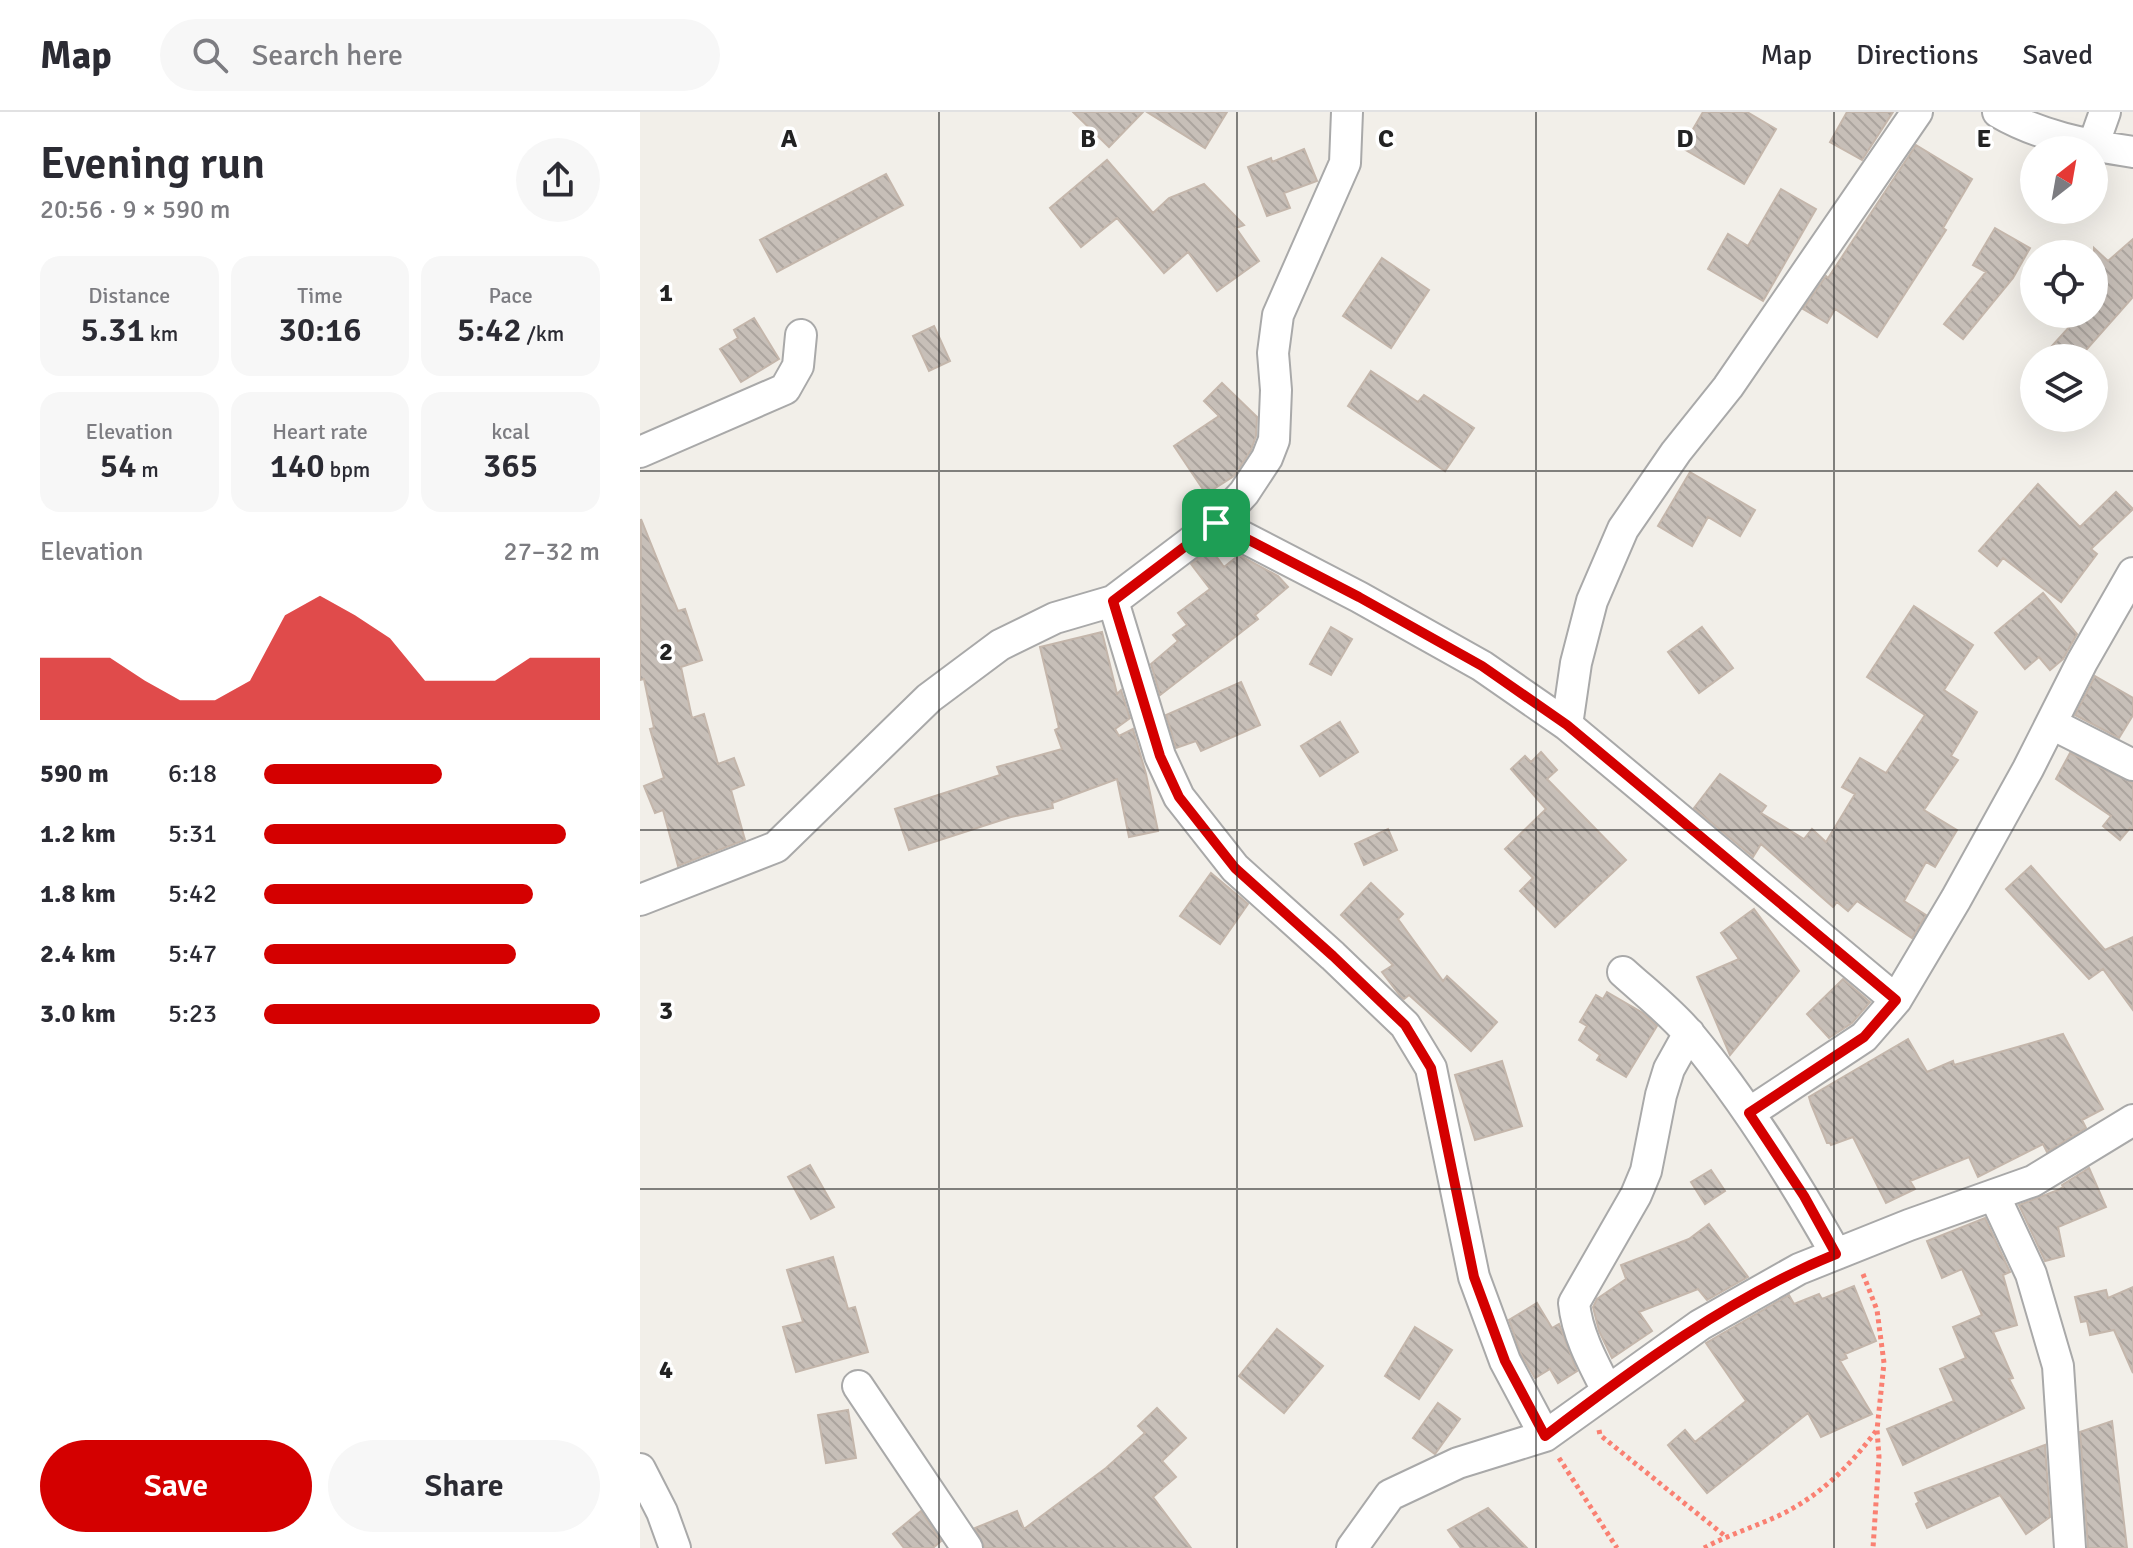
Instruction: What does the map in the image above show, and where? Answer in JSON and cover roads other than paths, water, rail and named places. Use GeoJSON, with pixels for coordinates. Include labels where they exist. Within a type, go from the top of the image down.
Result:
{"type":"FeatureCollection","features":[{"type":"Feature","properties":{"kind":"street"},"geometry":{"type":"LineString","coordinates":[[640,900],[776,847],[929,698],[1000,645],[1055,618],[1113,601],[1216,523],[1244,493],[1267,458],[1274,440],[1274,331],[1278,315],[1345,163],[1347,112]]}},
{"type":"Feature","properties":{"kind":"street"},"geometry":{"type":"LineString","coordinates":[[1567,725],[1576,663],[1592,601],[1623,529],[1676,452],[1728,387],[1917,112]]}},
{"type":"Feature","properties":{"kind":"street"},"geometry":{"type":"LineString","coordinates":[[1998,112],[2021,125],[2059,136]]}},
{"type":"Feature","properties":{"kind":"street"},"geometry":{"type":"LineString","coordinates":[[2097,136],[2105,112]]}},
{"type":"Feature","properties":{"kind":"street"},"geometry":{"type":"LineString","coordinates":[[2108,148],[2133,152]]}},
{"type":"Feature","properties":{"kind":"street"},"geometry":{"type":"LineString","coordinates":[[640,452],[785,389],[798,366],[801,335]]}},
{"type":"Feature","properties":{"kind":"street"},"geometry":{"type":"LineString","coordinates":[[1216,523],[1359,597],[1482,666],[1567,725],[1896,1000]]}},
{"type":"Feature","properties":{"kind":"street"},"geometry":{"type":"LineString","coordinates":[[1749,1113],[1864,1037],[1896,1000],[1956,899],[2133,573]]}},
{"type":"Feature","properties":{"kind":"street"},"geometry":{"type":"LineString","coordinates":[[1113,601],[1160,756],[1179,797],[1235,868],[1405,1025],[1431,1068],[1474,1277],[1505,1361],[1545,1436]]}},
{"type":"Feature","properties":{"kind":"street"},"geometry":{"type":"LineString","coordinates":[[2052,724],[2133,765]]}},
{"type":"Feature","properties":{"kind":"street"},"geometry":{"type":"LineString","coordinates":[[1623,972],[1689,1033],[1749,1113],[1844,1251]]}},
{"type":"Feature","properties":{"kind":"street"},"geometry":{"type":"LineString","coordinates":[[1598,1396],[1589,1354],[1575,1317],[1574,1303],[1636,1195],[1646,1171],[1669,1069],[1689,1033]]}},
{"type":"Feature","properties":{"kind":"street"},"geometry":{"type":"LineString","coordinates":[[1352,1548],[1390,1495],[1458,1463],[1545,1436],[1700,1325],[1799,1269],[2033,1181],[2133,1120]]}},
{"type":"Feature","properties":{"kind":"street"},"geometry":{"type":"LineString","coordinates":[[1994,1195],[2031,1274],[2058,1366],[2070,1548]]}},
{"type":"Feature","properties":{"kind":"street"},"geometry":{"type":"LineString","coordinates":[[858,1386],[958,1545]]}},
{"type":"Feature","properties":{"kind":"street"},"geometry":{"type":"LineString","coordinates":[[640,1469],[662,1512],[675,1548]]}}]}
